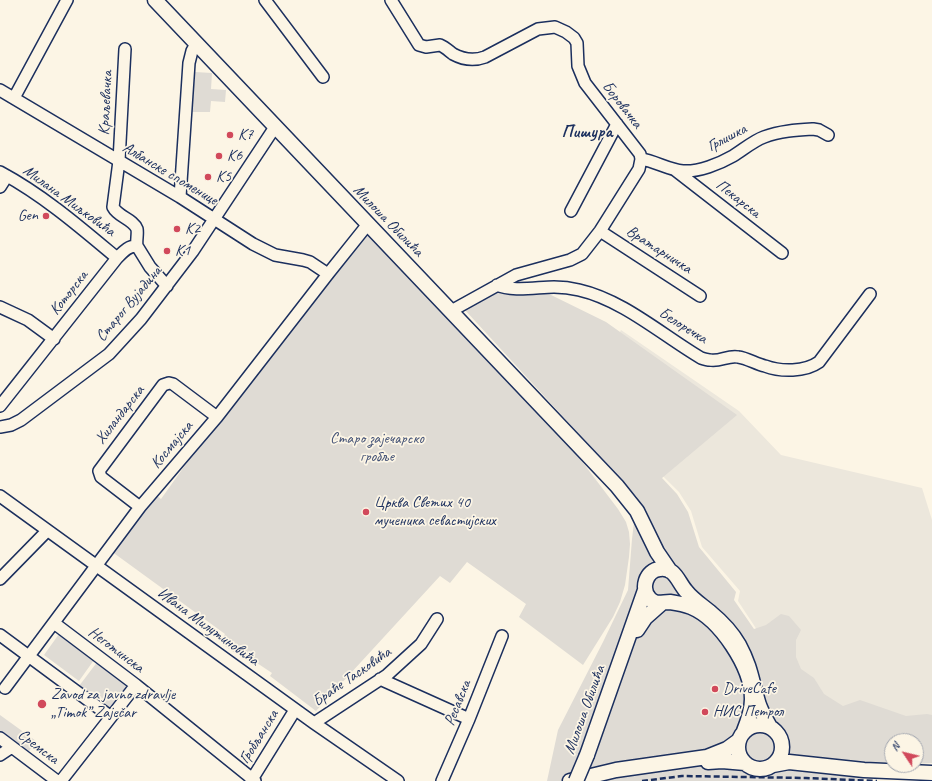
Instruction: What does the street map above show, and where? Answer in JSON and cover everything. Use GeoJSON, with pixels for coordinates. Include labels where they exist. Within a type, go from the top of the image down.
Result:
{"type":"FeatureCollection","features":[{"type":"Feature","properties":{"kind":"main road","name":"Милоша Обилића"},"geometry":{"type":"LineString","coordinates":[[155,0],[451,312],[598,464],[625,494],[636,511],[657,552],[670,571]]}},
{"type":"Feature","properties":{"kind":"main road","name":"Милоша Обилића"},"geometry":{"type":"LineString","coordinates":[[598,464],[629,506],[645,536],[649,557],[648,576]]}},
{"type":"Feature","properties":{"kind":"main road"},"geometry":{"type":"LineString","coordinates":[[773,765],[780,756],[782,747],[781,741],[778,734],[770,727],[759,705],[748,665],[734,639],[720,622],[694,599],[679,583],[677,577],[670,571],[665,569],[657,569],[652,572],[648,576],[645,584],[645,590],[652,600],[690,607],[704,614],[720,629],[736,650],[748,680],[752,698],[750,715],[741,736],[738,752],[741,759],[745,763],[752,768],[760,769],[789,762],[864,770],[932,772]]}},
{"type":"Feature","properties":{"kind":"main road"},"geometry":{"type":"LineString","coordinates":[[665,603],[672,600],[677,594],[679,583]]}},
{"type":"Feature","properties":{"kind":"main road","name":"Милоша Обилића"},"geometry":{"type":"LineString","coordinates":[[576,781],[625,651],[645,590]]}},
{"type":"Feature","properties":{"kind":"main road","name":"Милоша Обилића"},"geometry":{"type":"LineString","coordinates":[[625,651],[645,618],[665,603]]}},
{"type":"Feature","properties":{"kind":"main road"},"geometry":{"type":"LineString","coordinates":[[570,781],[604,772],[713,755],[727,750],[751,726],[764,725],[770,727]]}},
{"type":"Feature","properties":{"kind":"main road"},"geometry":{"type":"LineString","coordinates":[[781,741],[797,756],[805,759],[864,770]]}},
{"type":"Feature","properties":{"kind":"main road"},"geometry":{"type":"LineString","coordinates":[[648,766],[722,761],[745,763]]}},
{"type":"Feature","properties":{"kind":"street"},"geometry":{"type":"LineString","coordinates":[[14,98],[67,0]]}},
{"type":"Feature","properties":{"kind":"street"},"geometry":{"type":"LineString","coordinates":[[265,0],[323,77]]}},
{"type":"Feature","properties":{"kind":"street","name":"Боровачка"},"geometry":{"type":"LineString","coordinates":[[391,0],[419,45],[426,47],[440,45],[455,55],[468,59],[485,57],[538,28],[555,27],[566,32],[574,38],[577,43],[578,66],[585,84],[640,154],[642,159]]}},
{"type":"Feature","properties":{"kind":"street"},"geometry":{"type":"LineString","coordinates":[[180,197],[189,63],[192,51],[196,44]]}},
{"type":"Feature","properties":{"kind":"street","name":"Краљевачка"},"geometry":{"type":"LineString","coordinates":[[125,49],[119,161],[113,207],[116,212],[136,227],[137,246]]}},
{"type":"Feature","properties":{"kind":"street","name":"Албанске споменице"},"geometry":{"type":"LineString","coordinates":[[0,90],[180,197],[266,251],[275,255],[303,260],[318,266],[328,274]]}},
{"type":"Feature","properties":{"kind":"street"},"geometry":{"type":"LineString","coordinates":[[571,211],[617,124]]}},
{"type":"Feature","properties":{"kind":"street","name":"Старог Вујадина"},"geometry":{"type":"LineString","coordinates":[[0,427],[11,425],[21,420],[109,354],[141,319],[167,286],[214,219],[275,127]]}},
{"type":"Feature","properties":{"kind":"street","name":"Грлишка"},"geometry":{"type":"LineString","coordinates":[[642,159],[655,161],[682,171],[694,170],[712,166],[732,157],[763,137],[773,134],[813,129],[819,130],[828,136]]}},
{"type":"Feature","properties":{"kind":"street"},"geometry":{"type":"LineString","coordinates":[[451,312],[516,275],[570,260],[586,250],[600,231],[639,169],[642,159]]}},
{"type":"Feature","properties":{"kind":"street","name":"Пекарска"},"geometry":{"type":"LineString","coordinates":[[675,169],[782,253]]}},
{"type":"Feature","properties":{"kind":"street"},"geometry":{"type":"LineString","coordinates":[[0,187],[4,174]]}},
{"type":"Feature","properties":{"kind":"street","name":"Милана Миљковића"},"geometry":{"type":"LineString","coordinates":[[4,174],[62,213],[117,258]]}},
{"type":"Feature","properties":{"kind":"street","name":"Космајска"},"geometry":{"type":"LineString","coordinates":[[5,688],[140,507],[216,417],[368,224]]}},
{"type":"Feature","properties":{"kind":"street","name":"Вратарничка"},"geometry":{"type":"LineString","coordinates":[[600,231],[700,296]]}},
{"type":"Feature","properties":{"kind":"street","name":"Которска"},"geometry":{"type":"LineString","coordinates":[[0,406],[117,258],[130,246],[137,246]]}},
{"type":"Feature","properties":{"kind":"street"},"geometry":{"type":"LineString","coordinates":[[137,246],[153,272],[167,286]]}},
{"type":"Feature","properties":{"kind":"street","name":"Белоречка"},"geometry":{"type":"LineString","coordinates":[[497,285],[511,288],[559,287],[580,290],[597,295],[635,315],[701,358],[710,360],[737,357],[765,367],[783,370],[807,368],[814,366],[819,362],[870,294]]}},
{"type":"Feature","properties":{"kind":"street"},"geometry":{"type":"LineString","coordinates":[[0,307],[28,320],[54,339]]}},
{"type":"Feature","properties":{"kind":"street","name":"Хиландарска"},"geometry":{"type":"LineString","coordinates":[[140,507],[101,477],[99,474],[99,469],[163,386],[169,383],[173,384],[216,417]]}},
{"type":"Feature","properties":{"kind":"street","name":"Ивана Милутиновића"},"geometry":{"type":"LineString","coordinates":[[0,496],[295,710],[396,780]]}},
{"type":"Feature","properties":{"kind":"street"},"geometry":{"type":"LineString","coordinates":[[0,579],[47,531]]}},
{"type":"Feature","properties":{"kind":"street","name":"Браће Тасковића"},"geometry":{"type":"LineString","coordinates":[[314,723],[380,680],[408,657],[421,644],[437,619]]}},
{"type":"Feature","properties":{"kind":"street","name":"Неготинска"},"geometry":{"type":"LineString","coordinates":[[54,623],[136,685],[253,780]]}},
{"type":"Feature","properties":{"kind":"street"},"geometry":{"type":"LineString","coordinates":[[0,635],[110,717]]}},
{"type":"Feature","properties":{"kind":"street","name":"Ресавска"},"geometry":{"type":"LineString","coordinates":[[442,781],[469,719],[502,636]]}},
{"type":"Feature","properties":{"kind":"street"},"geometry":{"type":"LineString","coordinates":[[380,680],[469,719]]}},
{"type":"Feature","properties":{"kind":"street"},"geometry":{"type":"LineString","coordinates":[[61,781],[136,685]]}},
{"type":"Feature","properties":{"kind":"street","name":"Гробљанска"},"geometry":{"type":"LineString","coordinates":[[253,780],[295,710]]}},
{"type":"Feature","properties":{"kind":"street","name":"Сремска"},"geometry":{"type":"LineString","coordinates":[[0,738],[57,781]]}},
{"type":"Feature","properties":{"kind":"street"},"geometry":{"type":"LineString","coordinates":[[0,755],[12,746]]}},
{"type":"Feature","properties":{"kind":"shaded area"},"geometry":{"type":"Polygon","coordinates":[[[621,330],[739,411],[781,455],[922,488],[932,520],[932,763],[924,752],[924,733],[884,733],[884,742],[874,743],[759,633],[738,601],[740,591],[702,547],[691,511],[679,492],[585,399],[621,330]]]}},
{"type":"Feature","properties":{"kind":"green space"},"geometry":{"type":"Polygon","coordinates":[[[195,72],[212,73],[211,89],[226,90],[225,102],[211,101],[210,112],[192,112],[195,72]]]}},
{"type":"Feature","properties":{"kind":"green space","name":"Старо зајечарско гробље"},"geometry":{"type":"Polygon","coordinates":[[[369,232],[571,447],[618,509],[626,522],[630,544],[625,585],[620,602],[613,617],[583,665],[519,617],[526,604],[467,562],[450,583],[440,576],[316,711],[270,676],[272,673],[242,653],[235,653],[222,644],[225,641],[222,639],[225,634],[111,551],[155,494],[161,499],[211,429],[365,233],[369,232]]]}},
{"type":"Feature","properties":{"kind":"green space"},"geometry":{"type":"Polygon","coordinates":[[[497,290],[547,293],[606,322],[737,415],[662,478],[677,494],[688,512],[699,547],[736,592],[734,600],[754,629],[766,625],[781,614],[789,616],[801,630],[796,640],[796,657],[801,669],[814,678],[824,694],[843,706],[860,700],[906,716],[932,715],[932,763],[924,764],[924,733],[884,733],[884,763],[867,762],[863,781],[547,781],[558,730],[628,590],[637,497],[464,309],[497,290]]]}},
{"type":"Feature","properties":{"kind":"green space"},"geometry":{"type":"Polygon","coordinates":[[[59,634],[94,660],[79,681],[44,655],[59,634]]]}},
{"type":"Feature","properties":{"kind":"green space"},"geometry":{"type":"Polygon","coordinates":[[[98,661],[132,686],[113,711],[79,686],[98,661]]]}},
{"type":"Feature","properties":{"kind":"green space"},"geometry":{"type":"Polygon","coordinates":[[[0,715],[36,741],[27,754],[0,734],[0,715]]]}},
{"type":"Feature","properties":{"kind":"railway"},"geometry":{"type":"LineString","coordinates":[[642,781],[682,776],[877,781]]}},
{"type":"Feature","properties":{"kind":"place","name":"K7"},"geometry":{"type":"Point","coordinates":[230,135]}},
{"type":"Feature","properties":{"kind":"place","name":"K6"},"geometry":{"type":"Point","coordinates":[219,156]}},
{"type":"Feature","properties":{"kind":"place","name":"K5"},"geometry":{"type":"Point","coordinates":[208,177]}},
{"type":"Feature","properties":{"kind":"place","name":"Gen"},"geometry":{"type":"Point","coordinates":[46,216]}},
{"type":"Feature","properties":{"kind":"place","name":"K2"},"geometry":{"type":"Point","coordinates":[177,229]}},
{"type":"Feature","properties":{"kind":"place","name":"K1"},"geometry":{"type":"Point","coordinates":[167,251]}},
{"type":"Feature","properties":{"kind":"place","name":"Црква Светих 40 мученика севастијских"},"geometry":{"type":"Point","coordinates":[366,512]}},
{"type":"Feature","properties":{"kind":"place","name":"DriveCafe"},"geometry":{"type":"Point","coordinates":[715,689]}},
{"type":"Feature","properties":{"kind":"place","name":"Zavod za javno zdravlje „Timok” Zaječar"},"geometry":{"type":"Point","coordinates":[42,704]}},
{"type":"Feature","properties":{"kind":"place","name":"НИС Петрол"},"geometry":{"type":"Point","coordinates":[705,712]}},
{"type":"Feature","properties":{"kind":"district","name":"Пишура"},"geometry":{"type":"Point","coordinates":[587,132]}}]}
